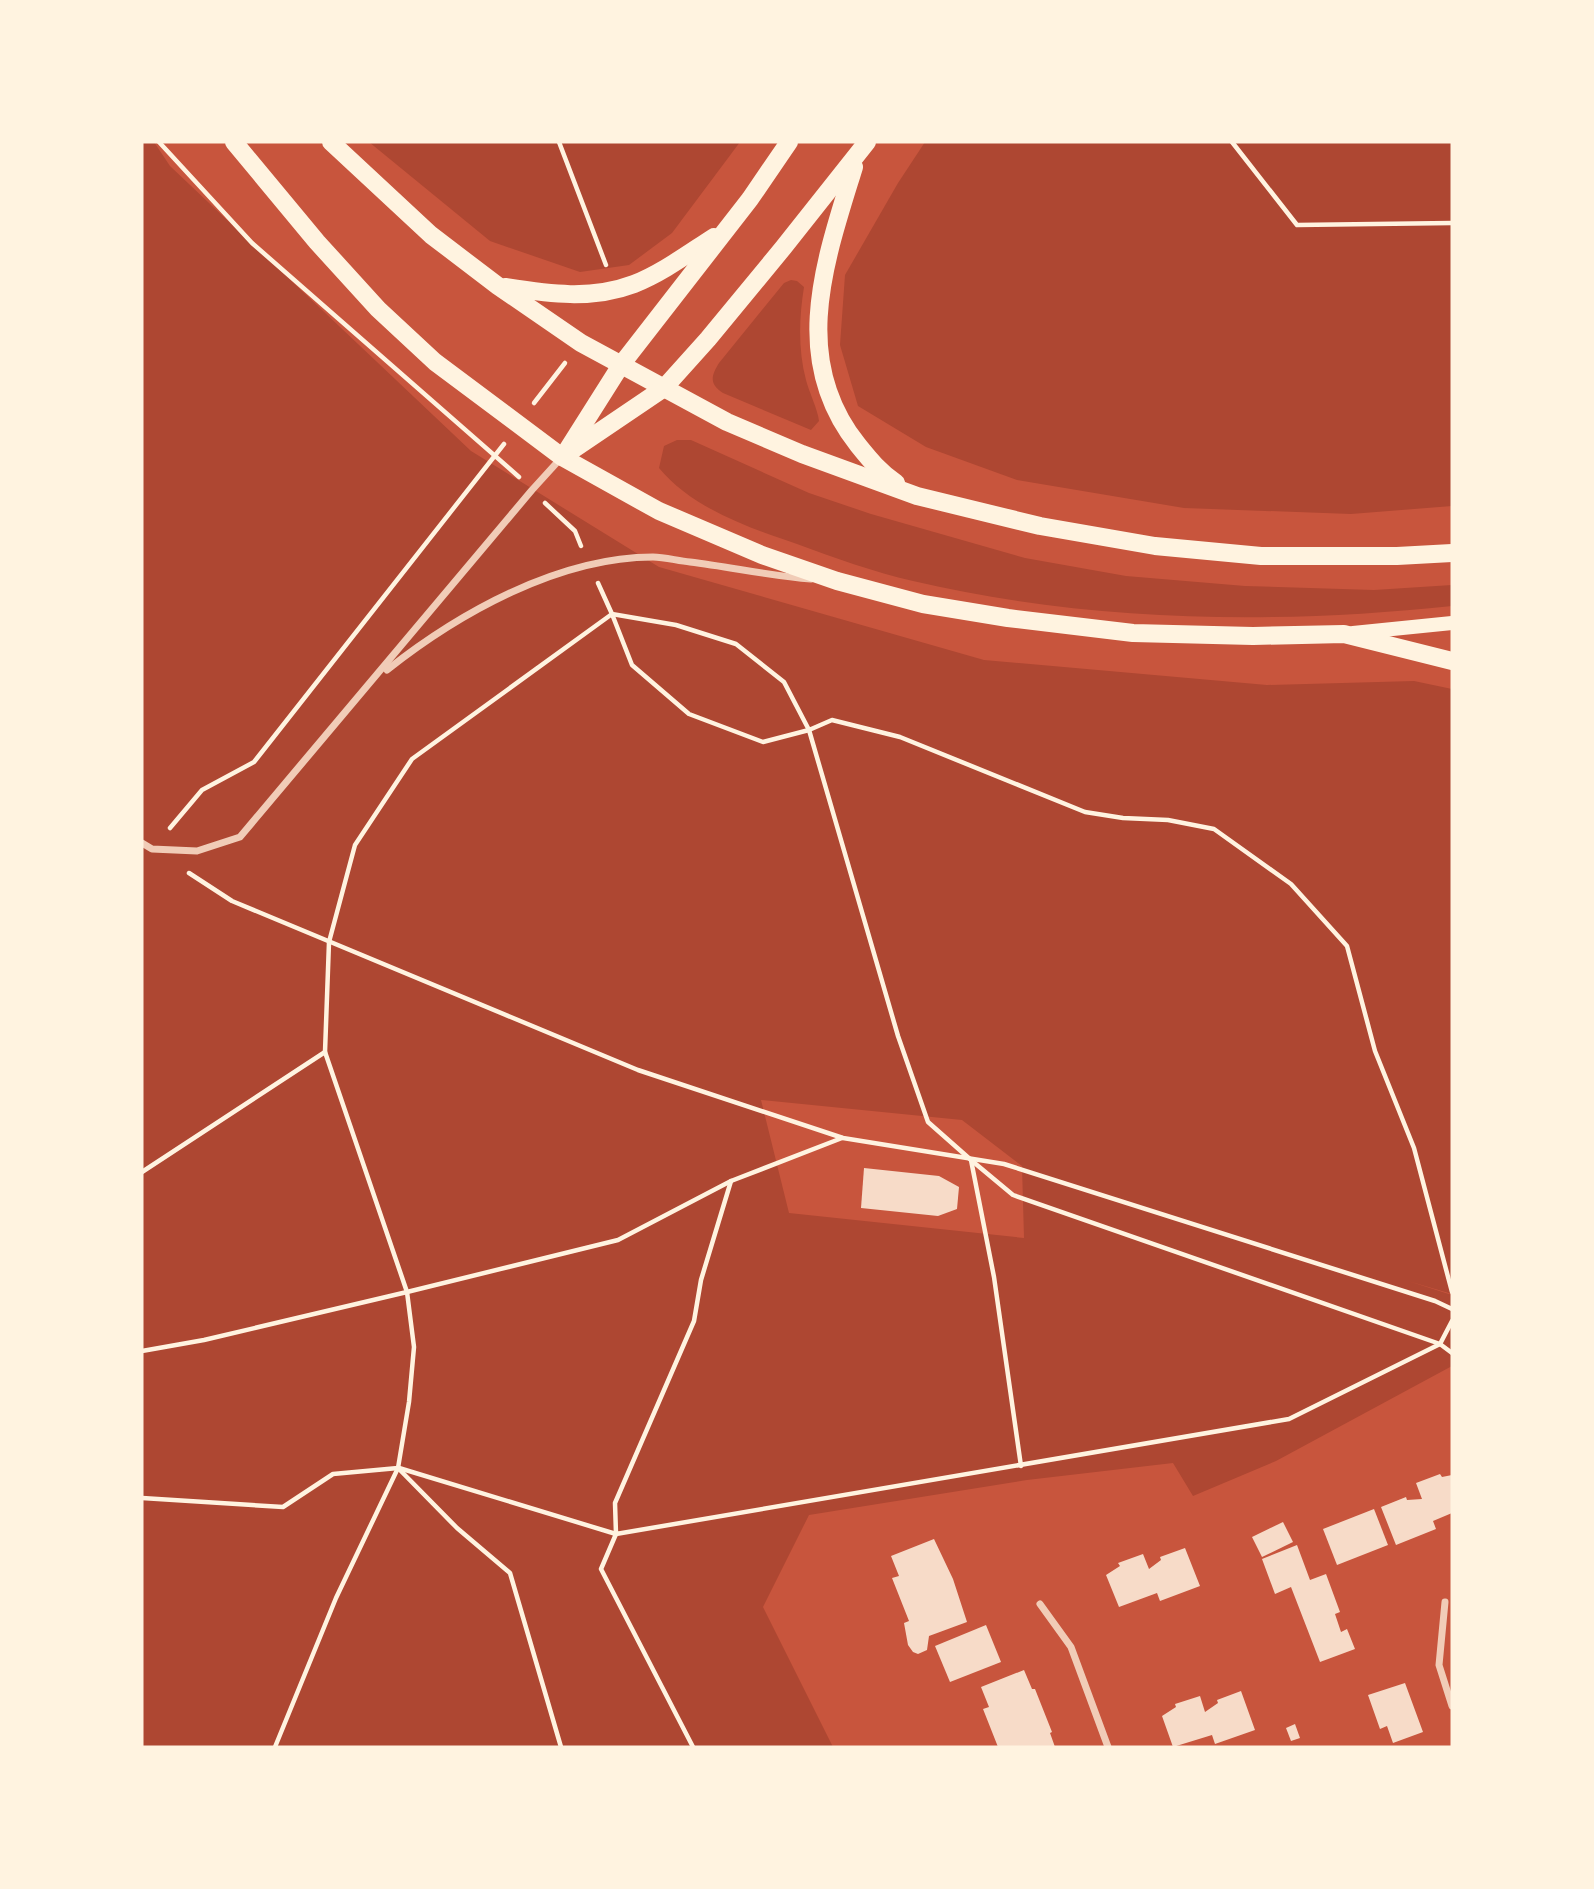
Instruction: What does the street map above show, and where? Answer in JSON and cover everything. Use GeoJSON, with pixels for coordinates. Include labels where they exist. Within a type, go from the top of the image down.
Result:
{"type":"FeatureCollection","features":[{"type":"Feature","properties":{"kind":"main road"},"geometry":{"type":"LineString","coordinates":[[234,142],[317,242],[378,309],[435,362],[562,457],[659,511],[762,555],[836,581],[923,604],[1008,618],[1133,633],[1253,636],[1344,634],[1452,623]]}},
{"type":"Feature","properties":{"kind":"main road"},"geometry":{"type":"LineString","coordinates":[[331,142],[431,235],[498,286],[581,343],[727,422],[802,454],[917,496],[1040,526],[1155,546],[1261,556],[1397,556],[1452,553]]}},
{"type":"Feature","properties":{"kind":"main road"},"geometry":{"type":"LineString","coordinates":[[562,457],[621,365],[726,230],[789,142]]}},
{"type":"Feature","properties":{"kind":"main road"},"geometry":{"type":"LineString","coordinates":[[562,457],[664,388],[717,329],[862,149]]}},
{"type":"Feature","properties":{"kind":"main road"},"geometry":{"type":"LineString","coordinates":[[862,149],[824,275],[817,330],[823,383],[844,427],[881,473],[917,496]]}},
{"type":"Feature","properties":{"kind":"main road"},"geometry":{"type":"LineString","coordinates":[[498,286],[570,295],[604,293],[635,284],[726,230]]}},
{"type":"Feature","properties":{"kind":"main road"},"geometry":{"type":"LineString","coordinates":[[1344,634],[1452,660]]}},
{"type":"Feature","properties":{"kind":"street"},"geometry":{"type":"LineString","coordinates":[[142,843],[152,849],[197,851],[240,837],[562,457]]}},
{"type":"Feature","properties":{"kind":"street"},"geometry":{"type":"LineString","coordinates":[[376,679],[408,653],[489,604],[529,584],[617,560],[654,557],[783,577],[836,581]]}},
{"type":"Feature","properties":{"kind":"street"},"geometry":{"type":"LineString","coordinates":[[1445,1602],[1439,1665],[1452,1706]]}},
{"type":"Feature","properties":{"kind":"street"},"geometry":{"type":"LineString","coordinates":[[1040,1604],[1071,1647],[1108,1747]]}},
{"type":"Feature","properties":{"kind":"path"},"geometry":{"type":"LineString","coordinates":[[159,142],[252,243],[495,455],[575,531],[632,665],[689,714],[763,742],[809,730],[832,720],[900,737],[1086,812],[1123,818],[1168,820],[1214,829],[1291,884],[1347,946],[1376,1052],[1414,1148],[1452,1292]]}},
{"type":"Feature","properties":{"kind":"path"},"geometry":{"type":"LineString","coordinates":[[1232,142],[1297,225],[1452,223]]}},
{"type":"Feature","properties":{"kind":"path"},"geometry":{"type":"LineString","coordinates":[[495,455],[254,762],[202,790],[152,849],[232,901],[638,1070],[843,1138],[1004,1164],[1435,1301],[1452,1309]]}},
{"type":"Feature","properties":{"kind":"path"},"geometry":{"type":"LineString","coordinates":[[275,1747],[336,1598],[398,1468],[409,1402],[414,1347],[407,1292],[325,1052],[329,942],[355,845],[412,759],[612,614],[676,625],[736,644],[784,682],[809,730],[898,1036],[928,1122],[971,1160],[1013,1195],[1440,1344],[1452,1353]]}},
{"type":"Feature","properties":{"kind":"path"},"geometry":{"type":"LineString","coordinates":[[142,1172],[325,1052]]}},
{"type":"Feature","properties":{"kind":"path"},"geometry":{"type":"LineString","coordinates":[[142,1351],[204,1340],[618,1240],[731,1181],[843,1138]]}},
{"type":"Feature","properties":{"kind":"path"},"geometry":{"type":"LineString","coordinates":[[971,1160],[994,1277],[1021,1466]]}},
{"type":"Feature","properties":{"kind":"path"},"geometry":{"type":"LineString","coordinates":[[693,1747],[601,1569],[616,1534],[615,1503],[694,1321],[701,1280],[731,1181]]}},
{"type":"Feature","properties":{"kind":"path"},"geometry":{"type":"LineString","coordinates":[[142,1498],[283,1507],[333,1475],[398,1468],[616,1534],[1289,1419],[1440,1344],[1452,1321]]}},
{"type":"Feature","properties":{"kind":"path"},"geometry":{"type":"LineString","coordinates":[[398,1468],[457,1528],[510,1573],[561,1747]]}},
{"type":"Feature","properties":{"kind":"shaded area"},"geometry":{"type":"Polygon","coordinates":[[[142,142],[154,142],[170,166],[471,451],[659,567],[984,660],[1267,685],[1414,681],[1452,689],[1452,1294],[1408,1281],[1452,1295],[1452,1366],[1276,1461],[1193,1496],[1173,1463],[1027,1480],[809,1515],[763,1607],[833,1747],[142,1747],[142,142]],[[761,1100],[789,1213],[1024,1238],[1022,1166],[962,1120],[761,1100]]]}},
{"type":"Feature","properties":{"kind":"shaded area"},"geometry":{"type":"Polygon","coordinates":[[[369,142],[740,142],[672,233],[629,265],[580,272],[490,241],[369,142]]]}},
{"type":"Feature","properties":{"kind":"shaded area"},"geometry":{"type":"Polygon","coordinates":[[[925,142],[1452,142],[1452,506],[1351,514],[1184,508],[1017,480],[926,447],[858,406],[840,345],[845,275],[925,142]]]}},
{"type":"Feature","properties":{"kind":"shaded area"},"geometry":{"type":"Polygon","coordinates":[[[791,280],[804,287],[800,322],[802,357],[819,421],[811,430],[723,393],[713,383],[714,372],[719,363],[784,283],[791,280]]]}},
{"type":"Feature","properties":{"kind":"shaded area"},"geometry":{"type":"Polygon","coordinates":[[[677,440],[691,440],[809,493],[871,514],[1025,558],[1126,576],[1245,586],[1374,590],[1452,585],[1452,606],[1317,616],[1181,616],[1046,605],[913,581],[760,531],[705,505],[672,482],[659,468],[664,446],[677,440]]]}},
{"type":"Feature","properties":{"kind":"building"},"geometry":{"type":"Polygon","coordinates":[[[864,1168],[939,1176],[959,1187],[957,1209],[938,1216],[861,1208],[864,1168]]]}},
{"type":"Feature","properties":{"kind":"building"},"geometry":{"type":"Polygon","coordinates":[[[1440,1474],[1442,1477],[1452,1475],[1452,1513],[1433,1521],[1436,1529],[1396,1545],[1381,1507],[1406,1497],[1407,1500],[1422,1499],[1416,1483],[1440,1474]]]}},
{"type":"Feature","properties":{"kind":"building"},"geometry":{"type":"Polygon","coordinates":[[[1374,1509],[1388,1545],[1337,1565],[1323,1529],[1374,1509]]]}},
{"type":"Feature","properties":{"kind":"building"},"geometry":{"type":"Polygon","coordinates":[[[1283,1522],[1293,1542],[1262,1557],[1252,1537],[1283,1522]]]}},
{"type":"Feature","properties":{"kind":"building"},"geometry":{"type":"Polygon","coordinates":[[[934,1539],[953,1579],[967,1622],[929,1636],[927,1650],[918,1654],[908,1645],[904,1623],[909,1621],[892,1578],[899,1576],[891,1556],[934,1539]]]}},
{"type":"Feature","properties":{"kind":"building"},"geometry":{"type":"Polygon","coordinates":[[[1297,1545],[1310,1580],[1326,1574],[1340,1612],[1335,1614],[1341,1632],[1347,1629],[1355,1649],[1320,1662],[1291,1587],[1275,1594],[1262,1559],[1297,1545]]]}},
{"type":"Feature","properties":{"kind":"building"},"geometry":{"type":"Polygon","coordinates":[[[1185,1548],[1200,1586],[1160,1601],[1157,1593],[1119,1607],[1106,1575],[1120,1566],[1118,1563],[1143,1554],[1149,1569],[1161,1560],[1160,1557],[1185,1548]]]}},
{"type":"Feature","properties":{"kind":"building"},"geometry":{"type":"Polygon","coordinates":[[[986,1625],[1001,1662],[950,1682],[935,1646],[986,1625]]]}},
{"type":"Feature","properties":{"kind":"building"},"geometry":{"type":"Polygon","coordinates":[[[1024,1670],[1032,1689],[1035,1689],[1055,1747],[998,1747],[983,1709],[989,1707],[981,1687],[1024,1670]]]}},
{"type":"Feature","properties":{"kind":"building"},"geometry":{"type":"Polygon","coordinates":[[[1405,1683],[1423,1732],[1393,1743],[1387,1726],[1380,1729],[1368,1695],[1405,1683]]]}},
{"type":"Feature","properties":{"kind":"building"},"geometry":{"type":"Polygon","coordinates":[[[1241,1691],[1255,1730],[1215,1744],[1212,1735],[1173,1747],[1162,1716],[1176,1707],[1175,1704],[1200,1696],[1205,1712],[1218,1703],[1217,1700],[1241,1691]]]}},
{"type":"Feature","properties":{"kind":"building"},"geometry":{"type":"Polygon","coordinates":[[[1295,1724],[1300,1738],[1291,1741],[1286,1728],[1295,1724]]]}}]}
